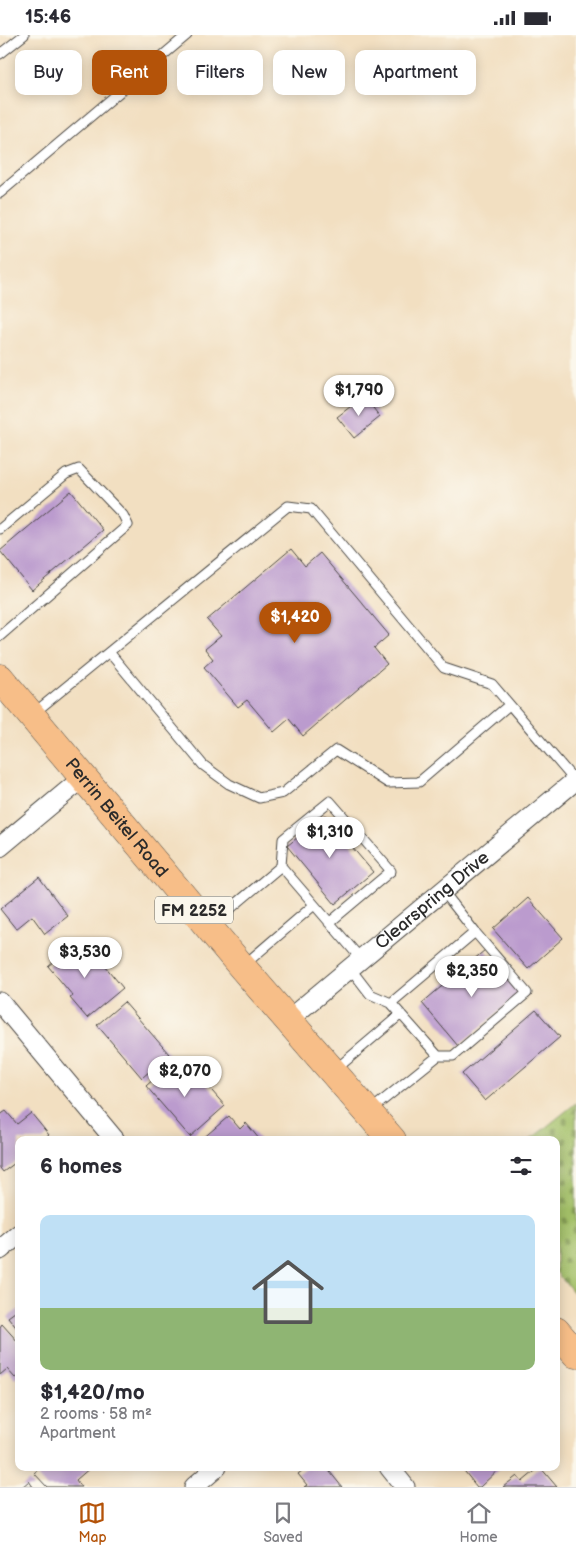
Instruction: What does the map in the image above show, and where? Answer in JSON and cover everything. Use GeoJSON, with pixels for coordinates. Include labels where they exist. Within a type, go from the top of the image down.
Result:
{"type":"FeatureCollection","features":[{"type":"Feature","properties":{"kind":"main road","name":"Perrin Beitel Road"},"geometry":{"type":"LineString","coordinates":[[0,678],[208,927],[389,1136]]}},
{"type":"Feature","properties":{"kind":"main road"},"geometry":{"type":"LineString","coordinates":[[560,1336],[576,1354]]}},
{"type":"Feature","properties":{"kind":"street"},"geometry":{"type":"LineString","coordinates":[[0,847],[84,777]]}},
{"type":"Feature","properties":{"kind":"street","name":"Clearspring Drive"},"geometry":{"type":"LineString","coordinates":[[289,1019],[575,780]]}},
{"type":"Feature","properties":{"kind":"street"},"geometry":{"type":"LineString","coordinates":[[0,1002],[112,1136]]}},
{"type":"Feature","properties":{"kind":"street"},"geometry":{"type":"LineString","coordinates":[[0,1250],[15,1237]]}},
{"type":"Feature","properties":{"kind":"street"},"geometry":{"type":"LineString","coordinates":[[194,1487],[212,1471]]}},
{"type":"Feature","properties":{"kind":"street"},"geometry":{"type":"LineString","coordinates":[[391,1471],[405,1487]]}},
{"type":"Feature","properties":{"kind":"lane"},"geometry":{"type":"LineString","coordinates":[[0,54],[24,35]]}},
{"type":"Feature","properties":{"kind":"lane"},"geometry":{"type":"LineString","coordinates":[[0,193],[187,35]]}},
{"type":"Feature","properties":{"kind":"lane"},"geometry":{"type":"LineString","coordinates":[[0,529],[66,474],[79,469],[124,515],[128,525],[0,636]]}},
{"type":"Feature","properties":{"kind":"lane"},"geometry":{"type":"LineString","coordinates":[[31,715],[288,506],[311,509],[444,668],[492,684],[575,780]]}},
{"type":"Feature","properties":{"kind":"lane"},"geometry":{"type":"LineString","coordinates":[[109,652],[203,765],[229,784],[259,798],[283,793],[336,750],[388,783],[419,781],[509,705]]}},
{"type":"Feature","properties":{"kind":"lane"},"geometry":{"type":"LineString","coordinates":[[329,923],[391,871],[330,801],[283,839],[281,866],[329,923],[356,964],[370,993],[390,1003],[402,1014],[438,1056]]}},
{"type":"Feature","properties":{"kind":"lane"},"geometry":{"type":"LineString","coordinates":[[208,927],[281,866]]}},
{"type":"Feature","properties":{"kind":"lane"},"geometry":{"type":"LineString","coordinates":[[368,1112],[438,1056],[452,1056],[527,993],[443,891]]}},
{"type":"Feature","properties":{"kind":"lane"},"geometry":{"type":"LineString","coordinates":[[242,967],[314,905]]}},
{"type":"Feature","properties":{"kind":"lane"},"geometry":{"type":"LineString","coordinates":[[390,1003],[475,932]]}},
{"type":"Feature","properties":{"kind":"lane"},"geometry":{"type":"LineString","coordinates":[[334,1071],[402,1014]]}},
{"type":"Feature","properties":{"kind":"green space"},"geometry":{"type":"Polygon","coordinates":[[[576,1103],[576,1295],[560,1277],[560,1136],[535,1136],[576,1103]]]}},
{"type":"Feature","properties":{"kind":"building"},"geometry":{"type":"Polygon","coordinates":[[[364,396],[380,417],[354,438],[337,417],[364,396]]]}},
{"type":"Feature","properties":{"kind":"building"},"geometry":{"type":"Polygon","coordinates":[[[71,491],[103,530],[32,590],[0,551],[71,491]]]}},
{"type":"Feature","properties":{"kind":"building"},"geometry":{"type":"Polygon","coordinates":[[[291,549],[305,566],[320,553],[389,635],[374,648],[387,664],[303,736],[289,719],[274,732],[247,700],[238,707],[204,667],[213,659],[205,649],[221,636],[207,620],[291,549]]]}},
{"type":"Feature","properties":{"kind":"building"},"geometry":{"type":"Polygon","coordinates":[[[325,815],[373,872],[335,904],[287,846],[325,815]]]}},
{"type":"Feature","properties":{"kind":"building"},"geometry":{"type":"Polygon","coordinates":[[[39,877],[68,916],[45,934],[32,916],[16,929],[0,909],[39,877]]]}},
{"type":"Feature","properties":{"kind":"building"},"geometry":{"type":"Polygon","coordinates":[[[528,898],[563,938],[528,969],[493,929],[528,898]]]}},
{"type":"Feature","properties":{"kind":"building"},"geometry":{"type":"Polygon","coordinates":[[[78,941],[87,952],[91,949],[123,988],[87,1018],[70,998],[73,996],[48,966],[78,941]]]}},
{"type":"Feature","properties":{"kind":"building"},"geometry":{"type":"Polygon","coordinates":[[[485,950],[521,993],[458,1046],[422,1003],[485,950]]]}},
{"type":"Feature","properties":{"kind":"building"},"geometry":{"type":"Polygon","coordinates":[[[124,1002],[169,1054],[142,1078],[97,1025],[124,1002]]]}},
{"type":"Feature","properties":{"kind":"building"},"geometry":{"type":"Polygon","coordinates":[[[536,1010],[560,1037],[485,1101],[462,1074],[536,1010]]]}},
{"type":"Feature","properties":{"kind":"building"},"geometry":{"type":"Polygon","coordinates":[[[174,1061],[192,1082],[199,1076],[225,1106],[189,1136],[146,1086],[174,1061]]]}},
{"type":"Feature","properties":{"kind":"building"},"geometry":{"type":"Polygon","coordinates":[[[6,1111],[17,1124],[31,1113],[49,1135],[15,1136],[15,1163],[3,1172],[0,1168],[0,1115],[6,1111]]]}},
{"type":"Feature","properties":{"kind":"building"},"geometry":{"type":"Polygon","coordinates":[[[229,1116],[240,1129],[246,1123],[257,1136],[206,1136],[229,1116]]]}},
{"type":"Feature","properties":{"kind":"building"},"geometry":{"type":"Polygon","coordinates":[[[15,1312],[15,1326],[8,1317],[15,1312]]]}},
{"type":"Feature","properties":{"kind":"building"},"geometry":{"type":"Polygon","coordinates":[[[2,1324],[15,1339],[15,1378],[7,1369],[0,1375],[0,1327],[2,1324]]]}},
{"type":"Feature","properties":{"kind":"building"},"geometry":{"type":"Polygon","coordinates":[[[36,1471],[86,1471],[76,1480],[81,1487],[47,1487],[34,1473],[36,1471]]]}},
{"type":"Feature","properties":{"kind":"building"},"geometry":{"type":"Polygon","coordinates":[[[302,1471],[329,1471],[342,1487],[304,1487],[307,1485],[298,1474],[302,1471]]]}},
{"type":"Feature","properties":{"kind":"building"},"geometry":{"type":"Polygon","coordinates":[[[464,1471],[497,1471],[480,1487],[477,1487],[464,1471]]]}},
{"type":"Feature","properties":{"kind":"building"},"geometry":{"type":"Polygon","coordinates":[[[535,1471],[543,1471],[557,1487],[503,1487],[517,1476],[522,1482],[535,1471]]]}},
{"type":"Feature","properties":{"kind":"building"},"geometry":{"type":"Polygon","coordinates":[[[29,1481],[33,1487],[22,1487],[29,1481]]]}}]}
